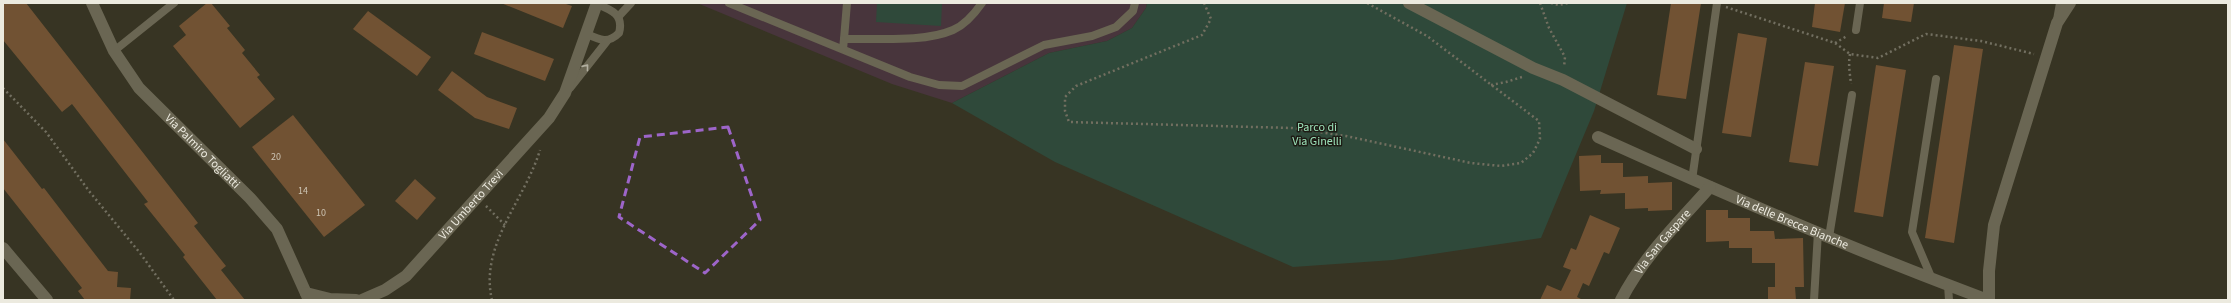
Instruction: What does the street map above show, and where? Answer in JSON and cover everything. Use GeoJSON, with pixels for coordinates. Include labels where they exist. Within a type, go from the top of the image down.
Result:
{"type":"FeatureCollection","features":[{"type":"Feature","properties":{"kind":"street","name":"Via Palmiro Togliatti"},"geometry":{"type":"LineString","coordinates":[[92,3],[114,51],[139,88],[250,198],[277,229],[308,297]]}},
{"type":"Feature","properties":{"kind":"street"},"geometry":{"type":"LineString","coordinates":[[1409,3],[1533,68],[1563,80],[1696,149]]}},
{"type":"Feature","properties":{"kind":"street","name":"Via Umberto Trevi"},"geometry":{"type":"LineString","coordinates":[[362,300],[385,290],[406,276],[549,118],[565,93],[597,4]]}},
{"type":"Feature","properties":{"kind":"street","name":"Via delle Brecce Bianche"},"geometry":{"type":"LineString","coordinates":[[1598,137],[1692,180],[1932,279],[1988,300],[1989,271],[1994,225],[2057,23],[2066,4]]}},
{"type":"Feature","properties":{"kind":"street","name":"Via San Gaspare"},"geometry":{"type":"LineString","coordinates":[[1621,300],[1632,279],[1653,252],[1710,187]]}},
{"type":"Feature","properties":{"kind":"street"},"geometry":{"type":"LineString","coordinates":[[3,248],[46,300]]}},
{"type":"Feature","properties":{"kind":"street"},"geometry":{"type":"LineString","coordinates":[[308,297],[356,300]]}},
{"type":"Feature","properties":{"kind":"lane"},"geometry":{"type":"LineString","coordinates":[[114,51],[174,3]]}},
{"type":"Feature","properties":{"kind":"lane"},"geometry":{"type":"LineString","coordinates":[[619,16],[631,3]]}},
{"type":"Feature","properties":{"kind":"lane"},"geometry":{"type":"LineString","coordinates":[[729,3],[910,77],[939,85],[962,86],[1044,46],[1092,36],[1116,27],[1133,11],[1136,3]]}},
{"type":"Feature","properties":{"kind":"lane"},"geometry":{"type":"LineString","coordinates":[[843,49],[847,3]]}},
{"type":"Feature","properties":{"kind":"lane"},"geometry":{"type":"LineString","coordinates":[[844,39],[931,36],[954,30],[974,14],[982,3]]}},
{"type":"Feature","properties":{"kind":"lane"},"geometry":{"type":"LineString","coordinates":[[1692,180],[1716,3]]}},
{"type":"Feature","properties":{"kind":"lane"},"geometry":{"type":"LineString","coordinates":[[1856,30],[1860,3]]}},
{"type":"Feature","properties":{"kind":"lane","name":"Via Umberto Trevi"},"geometry":{"type":"LineString","coordinates":[[565,93],[607,41],[619,33],[621,26],[619,16],[614,11],[597,4]]}},
{"type":"Feature","properties":{"kind":"lane"},"geometry":{"type":"LineString","coordinates":[[587,34],[601,41],[607,41]]}},
{"type":"Feature","properties":{"kind":"lane"},"geometry":{"type":"LineString","coordinates":[[1932,279],[1912,232],[1936,79]]}},
{"type":"Feature","properties":{"kind":"lane"},"geometry":{"type":"LineString","coordinates":[[1829,237],[1852,95]]}},
{"type":"Feature","properties":{"kind":"lane"},"geometry":{"type":"LineString","coordinates":[[1814,300],[1818,232]]}},
{"type":"Feature","properties":{"kind":"lane"},"geometry":{"type":"LineString","coordinates":[[1948,285],[1949,300]]}},
{"type":"Feature","properties":{"kind":"path"},"geometry":{"type":"LineString","coordinates":[[1204,3],[1211,19],[1202,35],[1076,86],[1065,97],[1064,111],[1069,122],[1292,128],[1346,136],[1472,163],[1501,166],[1521,163],[1534,153],[1540,139],[1539,121],[1427,36],[1367,3]]}},
{"type":"Feature","properties":{"kind":"path"},"geometry":{"type":"LineString","coordinates":[[1540,3],[1549,28],[1565,57],[1563,80]]}},
{"type":"Feature","properties":{"kind":"path"},"geometry":{"type":"LineString","coordinates":[[1551,3],[1558,5],[1569,3]]}},
{"type":"Feature","properties":{"kind":"path"},"geometry":{"type":"LineString","coordinates":[[1716,3],[1835,43],[1850,54],[1878,58],[1926,34],[1981,41],[2046,57]]}},
{"type":"Feature","properties":{"kind":"path"},"geometry":{"type":"LineString","coordinates":[[1850,54],[1848,69],[1851,76],[1850,81]]}},
{"type":"Feature","properties":{"kind":"path"},"geometry":{"type":"LineString","coordinates":[[1491,85],[1518,79],[1533,68]]}},
{"type":"Feature","properties":{"kind":"path"},"geometry":{"type":"LineString","coordinates":[[3,88],[46,132],[89,191],[140,253],[174,300]]}},
{"type":"Feature","properties":{"kind":"path"},"geometry":{"type":"LineString","coordinates":[[492,300],[489,285],[489,269],[494,250],[505,225],[535,167],[541,146]]}},
{"type":"Feature","properties":{"kind":"path"},"geometry":{"type":"LineString","coordinates":[[475,200],[488,207],[505,225]]}},
{"type":"Feature","properties":{"kind":"highlighted area"},"geometry":{"type":"Polygon","coordinates":[[[728,127],[760,220],[705,273],[619,217],[640,137],[728,127]]]}},
{"type":"Feature","properties":{"kind":"shaded area"},"geometry":{"type":"Polygon","coordinates":[[[697,3],[1147,3],[1146,8],[1132,28],[1107,41],[1049,53],[952,103],[892,84],[697,3]]]}},
{"type":"Feature","properties":{"kind":"green space"},"geometry":{"type":"Polygon","coordinates":[[[877,3],[942,3],[941,26],[876,22],[877,3]]]}},
{"type":"Feature","properties":{"kind":"green space","name":"Parco di Via Ginelli"},"geometry":{"type":"Polygon","coordinates":[[[1147,3],[1627,3],[1594,111],[1541,238],[1393,260],[1293,267],[1055,162],[952,103],[1049,53],[1107,41],[1132,28],[1146,8],[1147,3]]]}},
{"type":"Feature","properties":{"kind":"building"},"geometry":{"type":"Polygon","coordinates":[[[3,3],[26,3],[198,223],[194,226],[226,266],[221,270],[245,300],[217,300],[183,257],[185,255],[144,204],[148,202],[72,104],[62,112],[3,40],[3,3]]]}},
{"type":"Feature","properties":{"kind":"building"},"geometry":{"type":"Polygon","coordinates":[[[207,3],[211,3],[230,26],[227,28],[245,50],[242,53],[260,75],[257,77],[275,99],[240,128],[173,46],[186,35],[179,26],[207,3]]]}},
{"type":"Feature","properties":{"kind":"building"},"geometry":{"type":"Polygon","coordinates":[[[501,3],[563,3],[572,6],[563,28],[501,3]]]}},
{"type":"Feature","properties":{"kind":"building"},"geometry":{"type":"Polygon","coordinates":[[[1671,3],[1701,3],[1686,99],[1657,95],[1671,3]]]}},
{"type":"Feature","properties":{"kind":"building"},"geometry":{"type":"Polygon","coordinates":[[[1815,3],[1845,3],[1840,32],[1812,27],[1815,3]]]}},
{"type":"Feature","properties":{"kind":"building"},"geometry":{"type":"Polygon","coordinates":[[[1884,3],[1914,3],[1911,22],[1882,18],[1884,3]]]}},
{"type":"Feature","properties":{"kind":"building"},"geometry":{"type":"Polygon","coordinates":[[[368,11],[431,57],[417,76],[353,29],[368,11]]]}},
{"type":"Feature","properties":{"kind":"building"},"geometry":{"type":"Polygon","coordinates":[[[482,32],[554,59],[545,81],[474,54],[482,32]]]}},
{"type":"Feature","properties":{"kind":"building"},"geometry":{"type":"Polygon","coordinates":[[[1738,33],[1767,38],[1751,137],[1722,133],[1738,33]]]}},
{"type":"Feature","properties":{"kind":"building"},"geometry":{"type":"Polygon","coordinates":[[[1954,45],[1983,49],[1954,243],[1925,238],[1954,45]]]}},
{"type":"Feature","properties":{"kind":"building"},"geometry":{"type":"Polygon","coordinates":[[[1805,62],[1834,66],[1818,166],[1789,162],[1805,62]]]}},
{"type":"Feature","properties":{"kind":"building"},"geometry":{"type":"Polygon","coordinates":[[[1876,65],[1906,70],[1883,217],[1854,212],[1876,65]]]}},
{"type":"Feature","properties":{"kind":"building"},"geometry":{"type":"Polygon","coordinates":[[[452,71],[487,97],[517,108],[509,129],[475,118],[438,90],[452,71]]]}},
{"type":"Feature","properties":{"kind":"building"},"geometry":{"type":"Polygon","coordinates":[[[293,115],[365,205],[324,237],[252,147],[293,115]]]}},
{"type":"Feature","properties":{"kind":"building"},"geometry":{"type":"Polygon","coordinates":[[[3,139],[42,189],[44,188],[108,271],[118,272],[117,287],[131,288],[130,300],[85,300],[78,291],[82,288],[3,188],[3,139]]]}},
{"type":"Feature","properties":{"kind":"building"},"geometry":{"type":"Polygon","coordinates":[[[1601,155],[1601,163],[1623,163],[1623,177],[1648,176],[1648,183],[1672,182],[1672,210],[1648,211],[1648,208],[1625,209],[1625,193],[1600,194],[1601,190],[1580,191],[1579,156],[1601,155]]]}},
{"type":"Feature","properties":{"kind":"building"},"geometry":{"type":"Polygon","coordinates":[[[415,179],[436,198],[417,220],[395,201],[415,179]]]}},
{"type":"Feature","properties":{"kind":"building"},"geometry":{"type":"Polygon","coordinates":[[[1706,210],[1728,210],[1728,218],[1750,218],[1750,231],[1774,231],[1775,239],[1803,238],[1804,287],[1795,287],[1796,300],[1768,300],[1768,287],[1775,287],[1775,263],[1752,263],[1752,248],[1729,248],[1729,241],[1706,242],[1706,210]]]}},
{"type":"Feature","properties":{"kind":"building"},"geometry":{"type":"Polygon","coordinates":[[[1590,215],[1620,228],[1609,254],[1604,252],[1589,286],[1583,283],[1577,297],[1583,300],[1540,300],[1547,285],[1561,291],[1571,270],[1563,267],[1571,248],[1576,250],[1590,215]]]}}]}
